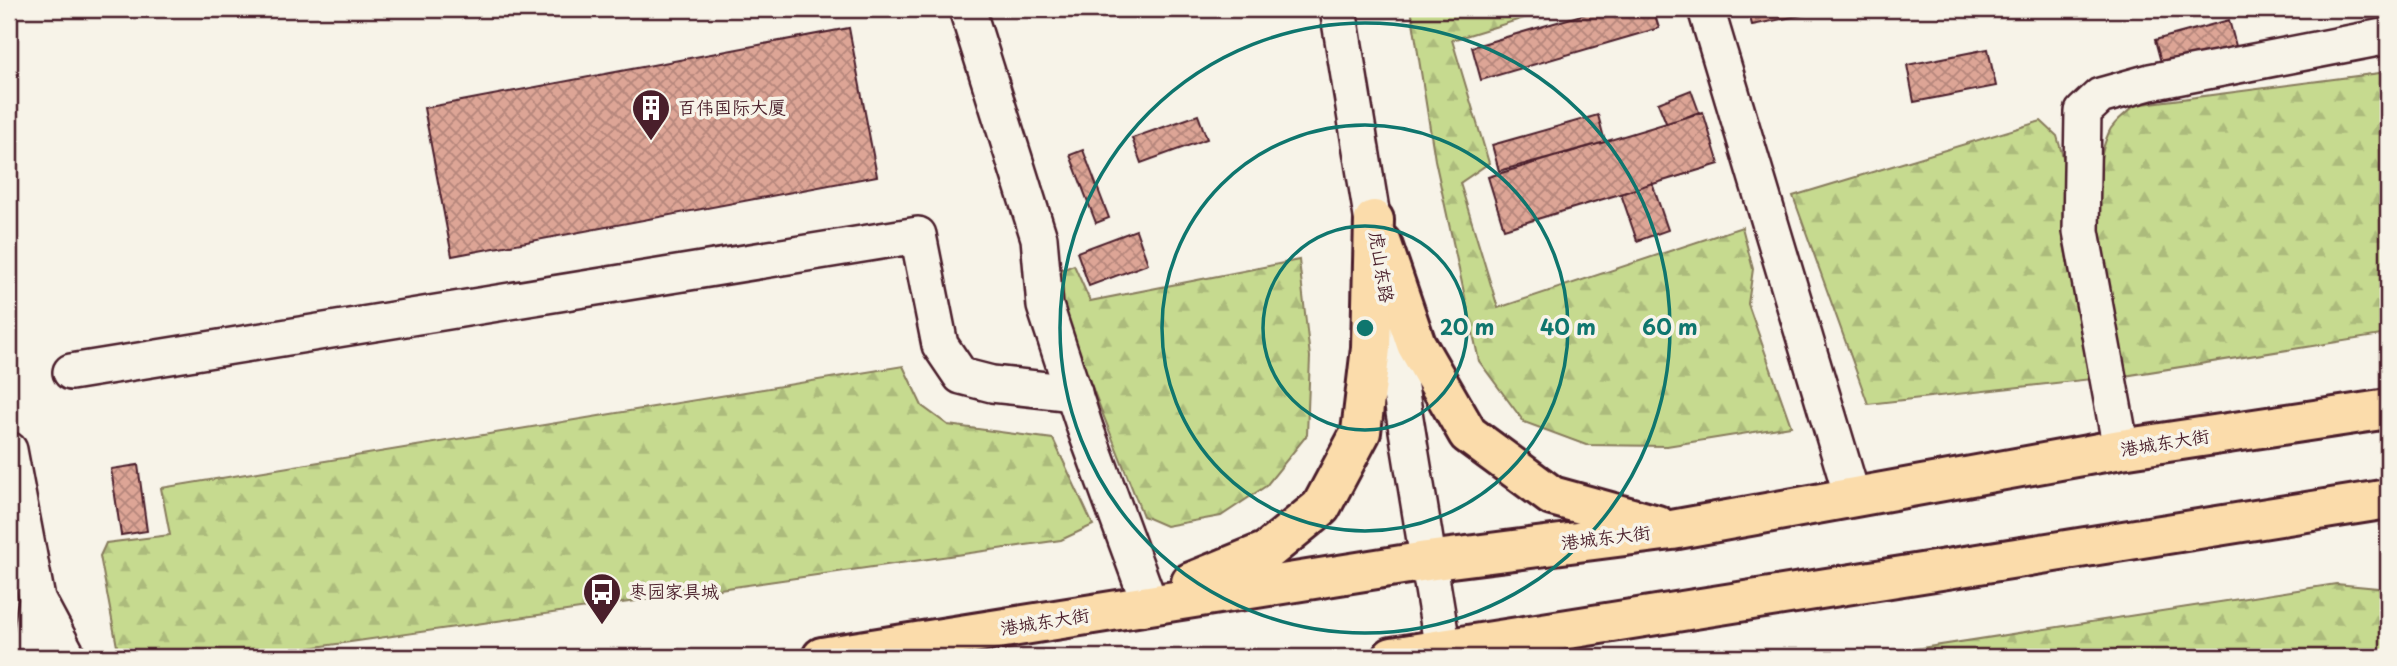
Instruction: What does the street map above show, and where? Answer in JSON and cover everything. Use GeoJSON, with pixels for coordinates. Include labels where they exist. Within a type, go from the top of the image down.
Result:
{"type":"FeatureCollection","features":[{"type":"Feature","properties":{"kind":"main road"},"geometry":{"type":"LineString","coordinates":[[1374,220],[1416,344],[1468,434],[1552,496],[1672,530]]}},
{"type":"Feature","properties":{"kind":"main road"},"geometry":{"type":"LineString","coordinates":[[1149,602],[1267,551],[1321,507],[1361,432],[1371,348],[1374,220]]}},
{"type":"Feature","properties":{"kind":"main road","name":"港城东大街"},"geometry":{"type":"LineString","coordinates":[[822,657],[1104,612],[1149,602],[1427,561],[1672,530],[2121,449],[2388,408]]}},
{"type":"Feature","properties":{"kind":"main road"},"geometry":{"type":"LineString","coordinates":[[1392,657],[2388,499]]}},
{"type":"Feature","properties":{"kind":"street"},"geometry":{"type":"LineString","coordinates":[[967,9],[1039,238],[1045,306],[1149,602]]}},
{"type":"Feature","properties":{"kind":"street","name":"虎山东路"},"geometry":{"type":"LineString","coordinates":[[1338,9],[1443,650]]}},
{"type":"Feature","properties":{"kind":"street"},"geometry":{"type":"LineString","coordinates":[[1706,9],[1852,496]]}},
{"type":"Feature","properties":{"kind":"street"},"geometry":{"type":"LineString","coordinates":[[2121,449],[2081,232],[2082,112],[2100,96],[2150,82],[2388,36]]}},
{"type":"Feature","properties":{"kind":"street"},"geometry":{"type":"LineString","coordinates":[[71,372],[918,235],[940,345],[961,376],[992,384],[1074,393]]}},
{"type":"Feature","properties":{"kind":"street"},"geometry":{"type":"LineString","coordinates":[[9,450],[37,599],[68,657]]}},
{"type":"Feature","properties":{"kind":"street"},"geometry":{"type":"LineString","coordinates":[[28,657],[37,599]]}},
{"type":"Feature","properties":{"kind":"green space"},"geometry":{"type":"Polygon","coordinates":[[[1411,9],[1554,9],[1452,40],[1489,163],[1460,183],[1498,308],[1742,227],[1753,269],[1748,304],[1791,426],[1667,446],[1586,445],[1524,422],[1479,361],[1435,160],[1411,9]]]}},
{"type":"Feature","properties":{"kind":"green space"},"geometry":{"type":"Polygon","coordinates":[[[2388,72],[2388,334],[2124,376],[2098,220],[2101,158],[2114,125],[2135,105],[2388,72]]]}},
{"type":"Feature","properties":{"kind":"green space"},"geometry":{"type":"Polygon","coordinates":[[[2041,121],[2057,136],[2065,164],[2063,240],[2092,379],[1868,404],[1793,196],[2041,121]]]}},
{"type":"Feature","properties":{"kind":"green space"},"geometry":{"type":"Polygon","coordinates":[[[1299,260],[1310,357],[1307,435],[1266,486],[1221,516],[1166,526],[1143,516],[1048,275],[1074,265],[1090,301],[1299,260]]]}},
{"type":"Feature","properties":{"kind":"green space"},"geometry":{"type":"Polygon","coordinates":[[[903,366],[922,406],[948,425],[1053,439],[1093,525],[1061,540],[246,657],[119,657],[100,556],[106,543],[170,535],[161,488],[903,366]]]}},
{"type":"Feature","properties":{"kind":"green space"},"geometry":{"type":"Polygon","coordinates":[[[2336,584],[2388,589],[2388,657],[1863,657],[2336,584]]]}},
{"type":"Feature","properties":{"kind":"building"},"geometry":{"type":"Polygon","coordinates":[[[1602,9],[1653,9],[1659,28],[1481,80],[1472,47],[1602,9]]]}},
{"type":"Feature","properties":{"kind":"building"},"geometry":{"type":"Polygon","coordinates":[[[1748,9],[1832,9],[1752,25],[1748,9]]]}},
{"type":"Feature","properties":{"kind":"building"},"geometry":{"type":"Polygon","coordinates":[[[2229,20],[2236,46],[2162,66],[2155,40],[2229,20]]]}},
{"type":"Feature","properties":{"kind":"building","name":"百伟国际大厦"},"geometry":{"type":"Polygon","coordinates":[[[849,28],[877,176],[452,256],[424,108],[849,28]]]}},
{"type":"Feature","properties":{"kind":"building"},"geometry":{"type":"Polygon","coordinates":[[[1988,49],[1996,86],[1914,102],[1907,65],[1988,49]]]}},
{"type":"Feature","properties":{"kind":"building"},"geometry":{"type":"Polygon","coordinates":[[[1691,90],[1699,112],[1667,125],[1658,103],[1691,90]]]}},
{"type":"Feature","properties":{"kind":"building"},"geometry":{"type":"Polygon","coordinates":[[[1703,112],[1719,164],[1504,229],[1488,177],[1703,112]]]}},
{"type":"Feature","properties":{"kind":"building"},"geometry":{"type":"Polygon","coordinates":[[[1198,115],[1207,139],[1141,163],[1132,138],[1198,115]]]}},
{"type":"Feature","properties":{"kind":"building"},"geometry":{"type":"Polygon","coordinates":[[[1598,115],[1605,142],[1499,171],[1492,145],[1598,115]]]}},
{"type":"Feature","properties":{"kind":"building"},"geometry":{"type":"Polygon","coordinates":[[[1083,150],[1109,218],[1096,223],[1070,155],[1083,150]]]}},
{"type":"Feature","properties":{"kind":"building"},"geometry":{"type":"Polygon","coordinates":[[[1652,183],[1668,230],[1637,241],[1621,194],[1652,183]]]}},
{"type":"Feature","properties":{"kind":"building"},"geometry":{"type":"Polygon","coordinates":[[[1136,230],[1148,264],[1089,286],[1077,252],[1136,230]]]}},
{"type":"Feature","properties":{"kind":"building"},"geometry":{"type":"Polygon","coordinates":[[[138,465],[147,531],[121,535],[111,469],[138,465]]]}},
{"type":"Feature","properties":{"kind":"place","name":"百伟国际大厦"},"geometry":{"type":"Point","coordinates":[651,142]}},
{"type":"Feature","properties":{"kind":"place","name":"枣园家具城"},"geometry":{"type":"Point","coordinates":[602,626]}}]}
